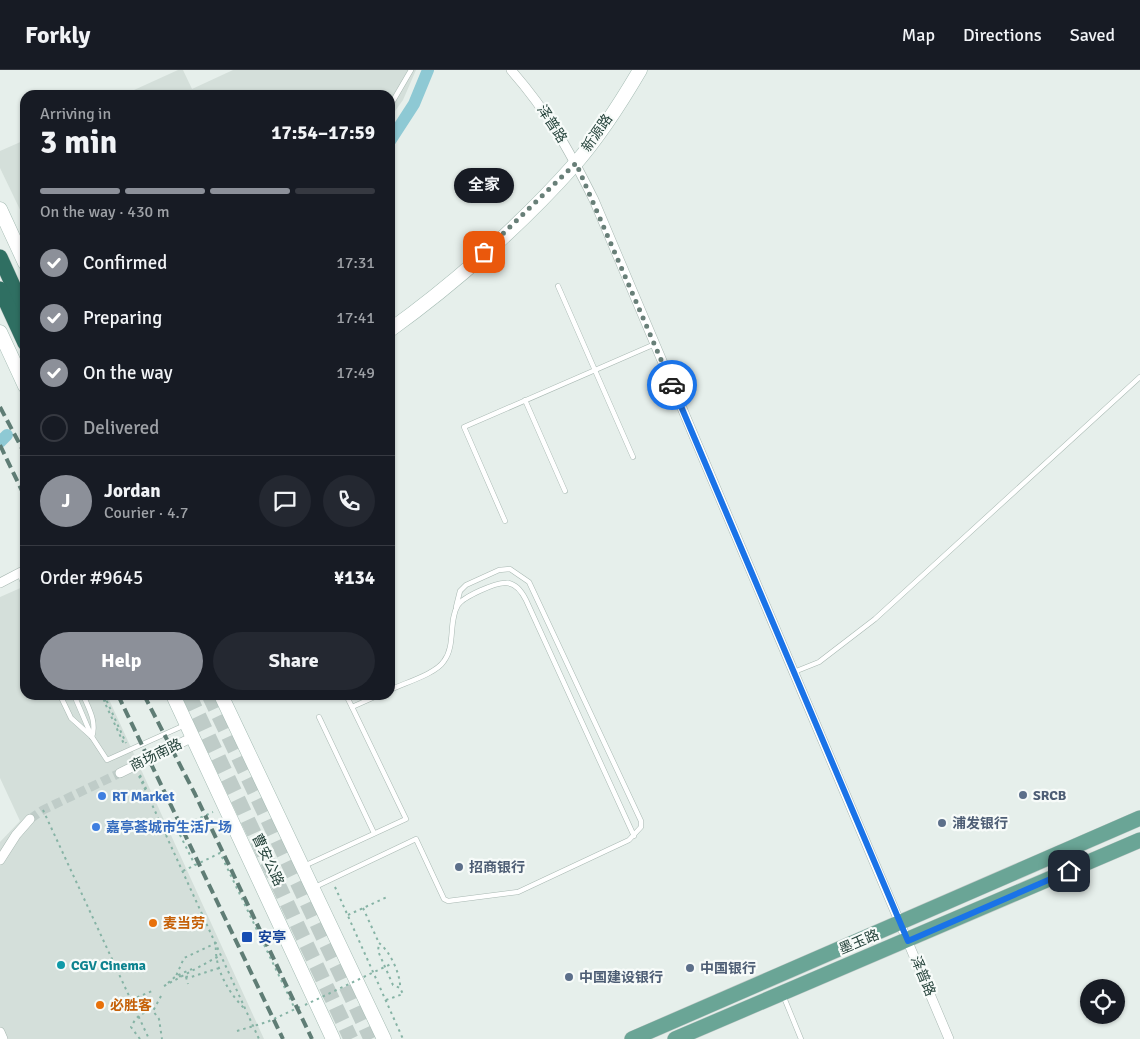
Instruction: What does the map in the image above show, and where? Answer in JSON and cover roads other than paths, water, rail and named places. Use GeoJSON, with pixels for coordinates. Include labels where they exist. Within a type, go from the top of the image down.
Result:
{"type":"FeatureCollection","features":[{"type":"Feature","properties":{"kind":"highway"},"geometry":{"type":"LineString","coordinates":[[0,257],[20,301]]}},
{"type":"Feature","properties":{"kind":"highway"},"geometry":{"type":"LineString","coordinates":[[0,289],[20,332]]}},
{"type":"Feature","properties":{"kind":"main road","name":"新源路"},"geometry":{"type":"LineString","coordinates":[[395,326],[444,288],[484,252],[576,163],[640,70]]}},
{"type":"Feature","properties":{"kind":"main road"},"geometry":{"type":"LineString","coordinates":[[0,209],[20,243]]}},
{"type":"Feature","properties":{"kind":"main road"},"geometry":{"type":"LineString","coordinates":[[0,332],[20,375]]}},
{"type":"Feature","properties":{"kind":"main road","name":"曹安公路"},"geometry":{"type":"LineString","coordinates":[[175,700],[332,1039]]}},
{"type":"Feature","properties":{"kind":"main road","name":"曹安公路"},"geometry":{"type":"LineString","coordinates":[[223,700],[384,1039]]}},
{"type":"Feature","properties":{"kind":"main road","name":"墨玉路"},"geometry":{"type":"LineString","coordinates":[[632,1039],[901,924],[1140,818]]}},
{"type":"Feature","properties":{"kind":"main road","name":"墨玉路"},"geometry":{"type":"LineString","coordinates":[[675,1039],[908,941],[1140,840]]}},
{"type":"Feature","properties":{"kind":"street","name":"泽普路"},"geometry":{"type":"LineString","coordinates":[[511,70],[540,103],[576,163],[655,344],[949,1039]]}},
{"type":"Feature","properties":{"kind":"street"},"geometry":{"type":"LineString","coordinates":[[0,583],[20,573]]}},
{"type":"Feature","properties":{"kind":"street","name":"商场南路"},"geometry":{"type":"LineString","coordinates":[[120,773],[190,730]]}},
{"type":"Feature","properties":{"kind":"street"},"geometry":{"type":"LineString","coordinates":[[0,860],[16,835],[30,820]]}},
{"type":"Feature","properties":{"kind":"street"},"geometry":{"type":"LineString","coordinates":[[0,1032],[3,1039]]}},
{"type":"Feature","properties":{"kind":"lane"},"geometry":{"type":"LineString","coordinates":[[395,97],[411,70]]}},
{"type":"Feature","properties":{"kind":"lane"},"geometry":{"type":"LineString","coordinates":[[558,286],[633,457]]}},
{"type":"Feature","properties":{"kind":"lane"},"geometry":{"type":"LineString","coordinates":[[505,521],[464,427],[655,344]]}},
{"type":"Feature","properties":{"kind":"lane"},"geometry":{"type":"LineString","coordinates":[[794,672],[819,662],[875,619],[1140,377]]}},
{"type":"Feature","properties":{"kind":"lane"},"geometry":{"type":"LineString","coordinates":[[525,400],[565,491]]}},
{"type":"Feature","properties":{"kind":"lane"},"geometry":{"type":"LineString","coordinates":[[314,888],[416,838],[444,899],[448,901],[518,892],[628,840],[641,827],[641,821],[529,582],[510,569],[499,570],[466,585],[460,591],[450,646],[445,661],[438,668],[395,688]]}},
{"type":"Feature","properties":{"kind":"lane"},"geometry":{"type":"LineString","coordinates":[[456,608],[466,598],[498,584],[507,583],[522,593],[634,836]]}},
{"type":"Feature","properties":{"kind":"lane"},"geometry":{"type":"LineString","coordinates":[[62,700],[71,718],[92,737]]}},
{"type":"Feature","properties":{"kind":"lane"},"geometry":{"type":"LineString","coordinates":[[76,700],[92,737],[107,760],[190,730]]}},
{"type":"Feature","properties":{"kind":"lane"},"geometry":{"type":"LineString","coordinates":[[85,700],[93,717],[94,731],[92,737]]}},
{"type":"Feature","properties":{"kind":"lane"},"geometry":{"type":"LineString","coordinates":[[304,867],[406,819],[348,700]]}},
{"type":"Feature","properties":{"kind":"lane"},"geometry":{"type":"LineString","coordinates":[[352,707],[368,700]]}},
{"type":"Feature","properties":{"kind":"lane"},"geometry":{"type":"LineString","coordinates":[[319,717],[374,833]]}},
{"type":"Feature","properties":{"kind":"lane"},"geometry":{"type":"LineString","coordinates":[[783,994],[801,1039]]}},
{"type":"Feature","properties":{"kind":"waterway"},"geometry":{"type":"LineString","coordinates":[[395,133],[414,104],[428,70]]}},
{"type":"Feature","properties":{"kind":"waterway"},"geometry":{"type":"LineString","coordinates":[[0,442],[7,435]]}},
{"type":"Feature","properties":{"kind":"tunnel"},"geometry":{"type":"LineString","coordinates":[[191,700],[351,1039]]}},
{"type":"Feature","properties":{"kind":"tunnel"},"geometry":{"type":"LineString","coordinates":[[211,700],[371,1039]]}},
{"type":"Feature","properties":{"kind":"tunnel"},"geometry":{"type":"LineString","coordinates":[[30,819],[43,810],[120,773]]}},
{"type":"Feature","properties":{"kind":"railway"},"geometry":{"type":"LineString","coordinates":[[0,407],[20,445]]}},
{"type":"Feature","properties":{"kind":"railway"},"geometry":{"type":"LineString","coordinates":[[0,445],[20,487]]}},
{"type":"Feature","properties":{"kind":"railway"},"geometry":{"type":"LineString","coordinates":[[120,700],[283,1039]]}},
{"type":"Feature","properties":{"kind":"railway"},"geometry":{"type":"LineString","coordinates":[[147,700],[195,794],[312,1039]]}},
{"type":"Feature","properties":{"kind":"place","name":"全家"},"geometry":{"type":"Point","coordinates":[484,252]}},
{"type":"Feature","properties":{"kind":"place","name":"SRCB"},"geometry":{"type":"Point","coordinates":[1023,795]}},
{"type":"Feature","properties":{"kind":"place","name":"RT Market"},"geometry":{"type":"Point","coordinates":[102,796]}},
{"type":"Feature","properties":{"kind":"place","name":"浦发银行"},"geometry":{"type":"Point","coordinates":[942,823]}},
{"type":"Feature","properties":{"kind":"place","name":"嘉亭荟城市生活广场"},"geometry":{"type":"Point","coordinates":[96,827]}},
{"type":"Feature","properties":{"kind":"place","name":"招商银行"},"geometry":{"type":"Point","coordinates":[459,867]}},
{"type":"Feature","properties":{"kind":"place","name":"麦当劳"},"geometry":{"type":"Point","coordinates":[153,923]}},
{"type":"Feature","properties":{"kind":"place","name":"安亭"},"geometry":{"type":"Point","coordinates":[247,937]}},
{"type":"Feature","properties":{"kind":"place","name":"CGV Cinema"},"geometry":{"type":"Point","coordinates":[61,965]}},
{"type":"Feature","properties":{"kind":"place","name":"中国银行"},"geometry":{"type":"Point","coordinates":[690,968]}},
{"type":"Feature","properties":{"kind":"place","name":"中国建设银行"},"geometry":{"type":"Point","coordinates":[569,977]}},
{"type":"Feature","properties":{"kind":"place","name":"必胜客"},"geometry":{"type":"Point","coordinates":[100,1005]}}]}
